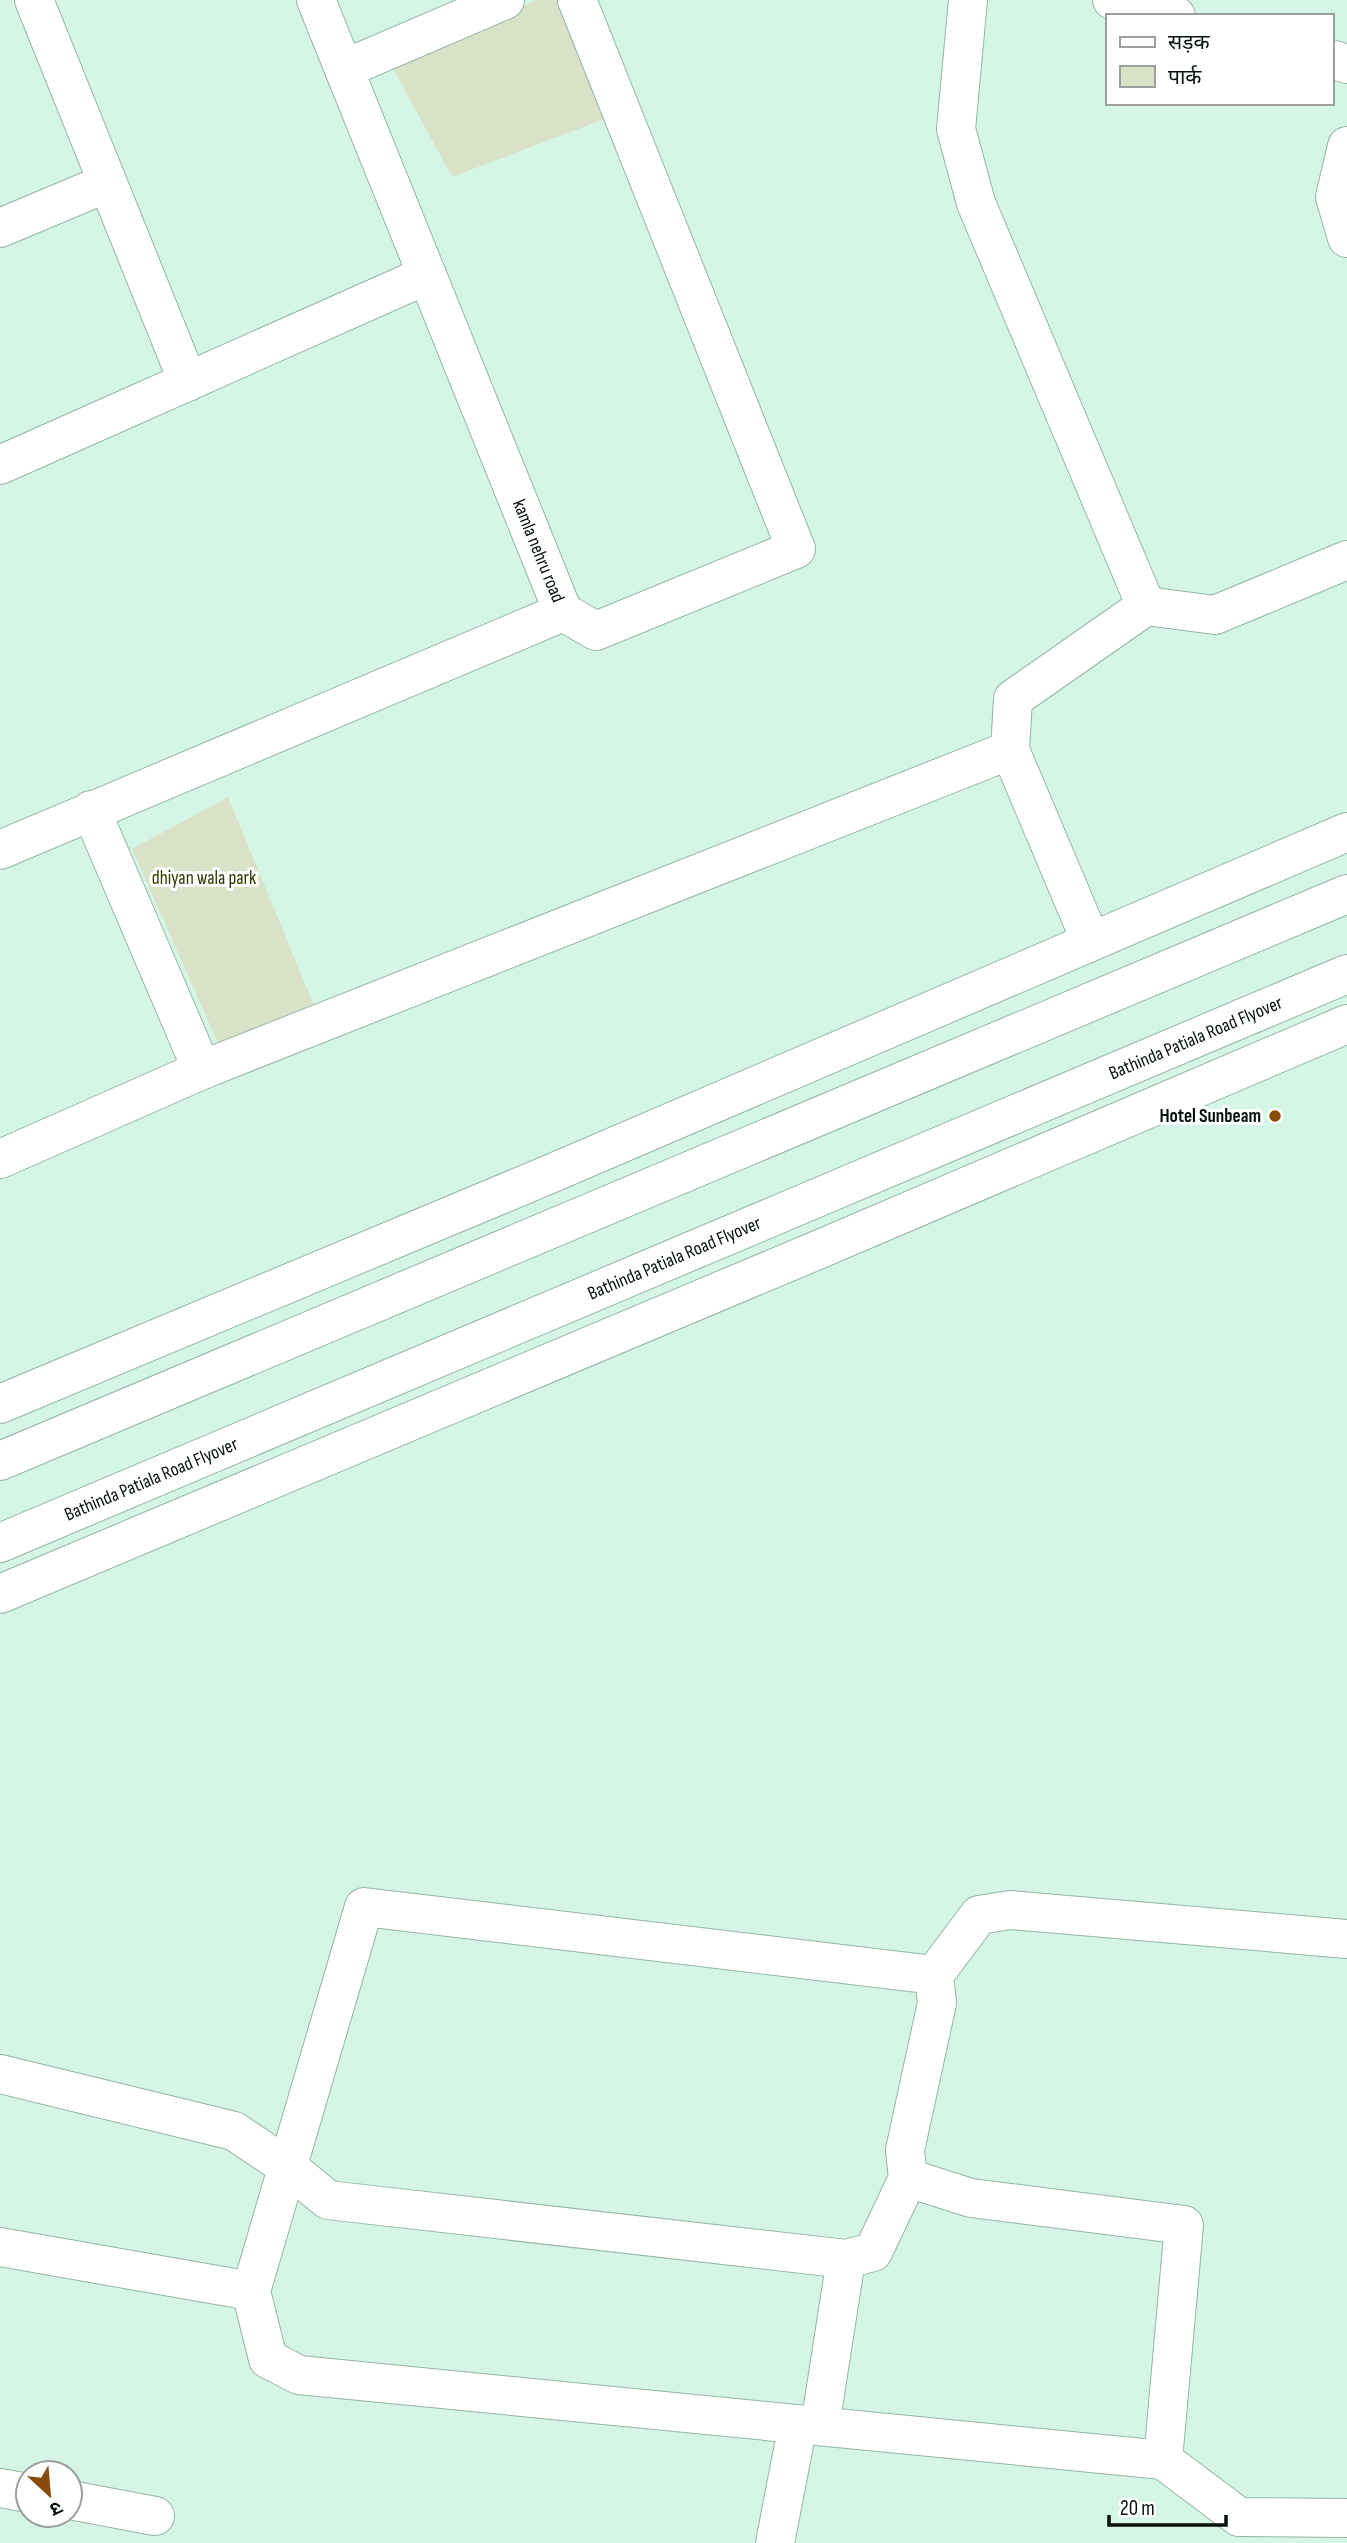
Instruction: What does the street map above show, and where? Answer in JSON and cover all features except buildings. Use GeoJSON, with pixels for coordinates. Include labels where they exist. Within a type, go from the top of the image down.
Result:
{"type":"FeatureCollection","features":[{"type":"Feature","properties":{"kind":"main road"},"geometry":{"type":"LineString","coordinates":[[33,0],[188,382]]}},
{"type":"Feature","properties":{"kind":"main road","name":"kamla nehru road"},"geometry":{"type":"LineString","coordinates":[[0,850],[563,612],[316,0]]}},
{"type":"Feature","properties":{"kind":"main road"},"geometry":{"type":"LineString","coordinates":[[344,69],[506,0]]}},
{"type":"Feature","properties":{"kind":"main road"},"geometry":{"type":"LineString","coordinates":[[968,0],[956,129],[975,203],[1146,606]]}},
{"type":"Feature","properties":{"kind":"main road"},"geometry":{"type":"LineString","coordinates":[[1112,0],[1168,14]]}},
{"type":"Feature","properties":{"kind":"main road"},"geometry":{"type":"LineString","coordinates":[[563,612],[596,631],[796,549],[580,1]]}},
{"type":"Feature","properties":{"kind":"main road"},"geometry":{"type":"LineString","coordinates":[[1347,146],[1335,197],[1347,238]]}},
{"type":"Feature","properties":{"kind":"main road"},"geometry":{"type":"LineString","coordinates":[[0,229],[107,183]]}},
{"type":"Feature","properties":{"kind":"main road"},"geometry":{"type":"LineString","coordinates":[[0,465],[427,275]]}},
{"type":"Feature","properties":{"kind":"main road"},"geometry":{"type":"LineString","coordinates":[[1088,943],[1084,925],[1010,750],[1013,699],[1146,606],[1215,615],[1347,560]]}},
{"type":"Feature","properties":{"kind":"main road"},"geometry":{"type":"LineString","coordinates":[[0,1159],[202,1070],[1010,750]]}},
{"type":"Feature","properties":{"kind":"main road"},"geometry":{"type":"LineString","coordinates":[[91,810],[202,1070]]}},
{"type":"Feature","properties":{"kind":"main road"},"geometry":{"type":"LineString","coordinates":[[0,1404],[550,1174],[1347,832]]}},
{"type":"Feature","properties":{"kind":"main road"},"geometry":{"type":"LineString","coordinates":[[0,1461],[1347,894]]}},
{"type":"Feature","properties":{"kind":"main road","name":"Bathinda Patiala Road Flyover"},"geometry":{"type":"LineString","coordinates":[[0,1543],[1347,974]]}},
{"type":"Feature","properties":{"kind":"main road"},"geometry":{"type":"LineString","coordinates":[[0,1594],[827,1247],[1347,1024]]}},
{"type":"Feature","properties":{"kind":"main road"},"geometry":{"type":"LineString","coordinates":[[934,1975],[364,1907],[251,2291],[268,2360],[299,2375],[1163,2460],[1239,2517],[1347,2518]]}},
{"type":"Feature","properties":{"kind":"main road"},"geometry":{"type":"LineString","coordinates":[[0,2074],[234,2131],[289,2168],[328,2200],[846,2259],[873,2252],[908,2178],[905,2150],[937,2003],[934,1975],[979,1916],[1010,1910],[1347,1939]]}},
{"type":"Feature","properties":{"kind":"main road"},"geometry":{"type":"LineString","coordinates":[[908,2178],[971,2198],[1184,2225],[1163,2460]]}},
{"type":"Feature","properties":{"kind":"main road"},"geometry":{"type":"LineString","coordinates":[[0,2247],[251,2291]]}},
{"type":"Feature","properties":{"kind":"main road"},"geometry":{"type":"LineString","coordinates":[[775,2543],[809,2425],[846,2259]]}},
{"type":"Feature","properties":{"kind":"main road"},"geometry":{"type":"LineString","coordinates":[[84,2503],[155,2516]]}},
{"type":"Feature","properties":{"kind":"green space"},"geometry":{"type":"Polygon","coordinates":[[[537,0],[564,0],[607,118],[452,177],[390,63],[537,0]]]}},
{"type":"Feature","properties":{"kind":"green space","name":"dhiyan wala park"},"geometry":{"type":"Polygon","coordinates":[[[228,797],[318,1015],[225,1059],[132,849],[228,797]]]}},
{"type":"Feature","properties":{"kind":"place","name":"Hotel Sunbeam"},"geometry":{"type":"Point","coordinates":[1275,1116]}}]}
